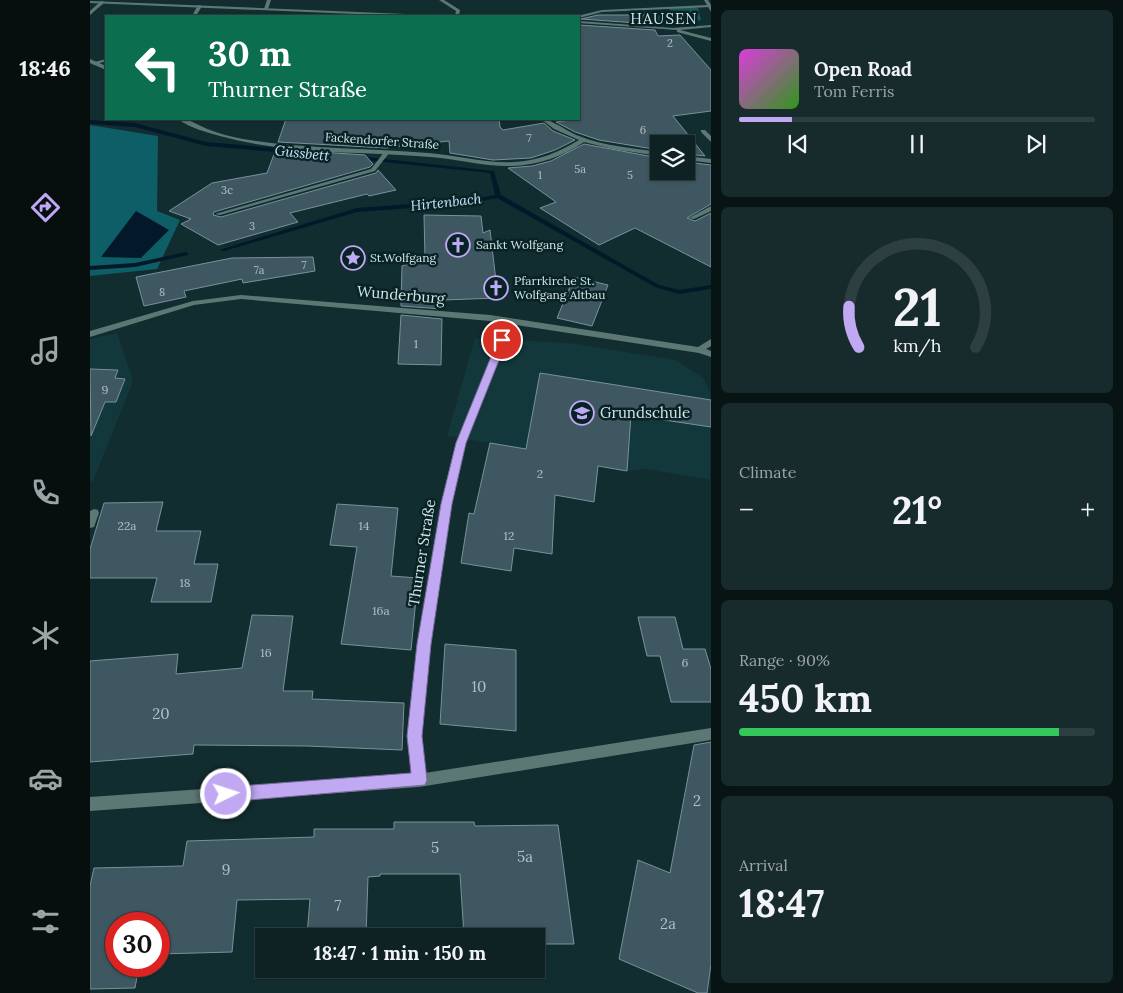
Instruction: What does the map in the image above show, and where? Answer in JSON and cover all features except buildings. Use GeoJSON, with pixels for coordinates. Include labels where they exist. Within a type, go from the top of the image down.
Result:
{"type":"FeatureCollection","features":[{"type":"Feature","properties":{"kind":"street"},"geometry":{"type":"LineString","coordinates":[[266,9],[269,0]]}},
{"type":"Feature","properties":{"kind":"street"},"geometry":{"type":"LineString","coordinates":[[441,0],[458,12],[457,15]]}},
{"type":"Feature","properties":{"kind":"street"},"geometry":{"type":"LineString","coordinates":[[90,2],[407,15]]}},
{"type":"Feature","properties":{"kind":"street"},"geometry":{"type":"LineString","coordinates":[[90,14],[103,2]]}},
{"type":"Feature","properties":{"kind":"street"},"geometry":{"type":"LineString","coordinates":[[580,17],[602,11],[707,3],[710,11]]}},
{"type":"Feature","properties":{"kind":"street"},"geometry":{"type":"LineString","coordinates":[[195,15],[200,6]]}},
{"type":"Feature","properties":{"kind":"street"},"geometry":{"type":"LineString","coordinates":[[580,22],[673,29],[710,26]]}},
{"type":"Feature","properties":{"kind":"street"},"geometry":{"type":"LineString","coordinates":[[673,29],[710,40]]}},
{"type":"Feature","properties":{"kind":"street"},"geometry":{"type":"LineString","coordinates":[[92,62],[105,60]]}},
{"type":"Feature","properties":{"kind":"street"},"geometry":{"type":"LineString","coordinates":[[92,62],[105,68]]}},
{"type":"Feature","properties":{"kind":"street","name":"Fackendorfer Straße"},"geometry":{"type":"LineString","coordinates":[[183,120],[195,127],[219,135],[257,143],[436,155],[508,164],[526,163],[570,149],[582,141]]}},
{"type":"Feature","properties":{"kind":"street"},"geometry":{"type":"LineString","coordinates":[[545,120],[565,134],[582,141],[650,152]]}},
{"type":"Feature","properties":{"kind":"street"},"geometry":{"type":"LineString","coordinates":[[703,131],[710,140]]}},
{"type":"Feature","properties":{"kind":"street"},"geometry":{"type":"LineString","coordinates":[[218,214],[374,170],[387,152]]}},
{"type":"Feature","properties":{"kind":"street"},"geometry":{"type":"LineString","coordinates":[[695,159],[710,161]]}},
{"type":"Feature","properties":{"kind":"street"},"geometry":{"type":"LineString","coordinates":[[692,218],[710,208]]}},
{"type":"Feature","properties":{"kind":"street","name":"Wunderburg"},"geometry":{"type":"LineString","coordinates":[[90,334],[192,302],[241,297],[490,318],[700,350],[710,354]]}},
{"type":"Feature","properties":{"kind":"street","name":"Thurner Straße"},"geometry":{"type":"LineString","coordinates":[[419,780],[415,736],[424,644],[446,504],[461,443],[502,340]]}},
{"type":"Feature","properties":{"kind":"street"},"geometry":{"type":"LineString","coordinates":[[700,350],[710,342]]}},
{"type":"Feature","properties":{"kind":"street"},"geometry":{"type":"LineString","coordinates":[[90,524],[94,513]]}},
{"type":"Feature","properties":{"kind":"street"},"geometry":{"type":"LineString","coordinates":[[90,804],[419,780],[710,734]]}},
{"type":"Feature","properties":{"kind":"shaded area"},"geometry":{"type":"Polygon","coordinates":[[[667,7],[698,8],[701,20],[678,24],[650,23],[643,13],[671,11],[667,7]]]}},
{"type":"Feature","properties":{"kind":"shaded area"},"geometry":{"type":"Polygon","coordinates":[[[90,125],[158,136],[157,211],[180,220],[157,269],[90,276],[90,125]]]}},
{"type":"Feature","properties":{"kind":"shaded area"},"geometry":{"type":"Polygon","coordinates":[[[136,211],[169,230],[141,258],[101,257],[136,211]]]}},
{"type":"Feature","properties":{"kind":"shaded area"},"geometry":{"type":"Polygon","coordinates":[[[117,333],[133,381],[93,481],[90,481],[90,339],[117,333]]]}},
{"type":"Feature","properties":{"kind":"shaded area","name":"Grundschule"},"geometry":{"type":"Polygon","coordinates":[[[475,338],[569,343],[675,360],[703,378],[710,391],[710,480],[648,469],[627,471],[598,466],[594,502],[481,482],[489,443],[447,436],[475,338]]]}},
{"type":"Feature","properties":{"kind":"waterway","name":"Güssbett"},"geometry":{"type":"LineString","coordinates":[[90,122],[135,125],[206,144],[287,151]]}},
{"type":"Feature","properties":{"kind":"waterway","name":"Güssbett"},"geometry":{"type":"LineString","coordinates":[[357,158],[492,172],[498,196]]}},
{"type":"Feature","properties":{"kind":"waterway","name":"Hirtenbach"},"geometry":{"type":"LineString","coordinates":[[222,250],[357,210],[466,202],[498,196]]}},
{"type":"Feature","properties":{"kind":"waterway","name":"Hirtenbach"},"geometry":{"type":"LineString","coordinates":[[498,196],[657,286],[679,292],[711,287]]}},
{"type":"Feature","properties":{"kind":"waterway","name":"Hirtenbach"},"geometry":{"type":"LineString","coordinates":[[90,268],[135,265],[186,254]]}},
{"type":"Feature","properties":{"kind":"place","name":"Sankt Wolfgang"},"geometry":{"type":"Point","coordinates":[458,245]}},
{"type":"Feature","properties":{"kind":"place","name":"St.Wolfgang"},"geometry":{"type":"Point","coordinates":[353,258]}},
{"type":"Feature","properties":{"kind":"place","name":"Pfarrkirche St. Wolfgang Altbau"},"geometry":{"type":"Point","coordinates":[496,288]}},
{"type":"Feature","properties":{"kind":"place","name":"Grundschule"},"geometry":{"type":"Point","coordinates":[582,413]}},
{"type":"Feature","properties":{"kind":"district","name":"HAUSEN"},"geometry":{"type":"Point","coordinates":[664,19]}},
{"type":"Feature","properties":{"kind":"route"},"geometry":{"type":"LineString","coordinates":[[226,794],[419,780],[415,736],[424,644],[446,504],[461,443],[502,340]]}}]}
